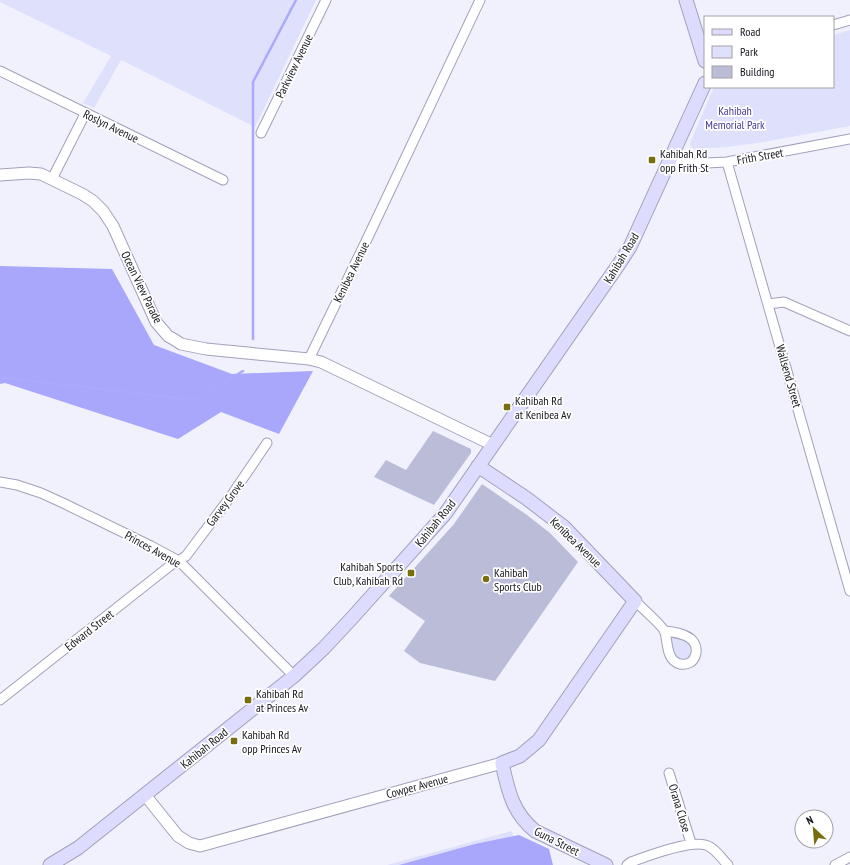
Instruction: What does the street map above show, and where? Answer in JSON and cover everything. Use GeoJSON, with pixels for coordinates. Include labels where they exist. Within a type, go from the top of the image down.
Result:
{"type":"FeatureCollection","features":[{"type":"Feature","properties":{"kind":"main road"},"geometry":{"type":"LineString","coordinates":[[686,0],[704,58]]}},
{"type":"Feature","properties":{"kind":"main road","name":"Kahibah Road"},"geometry":{"type":"LineString","coordinates":[[50,865],[78,848],[311,661],[343,628],[445,514],[630,247],[704,85]]}},
{"type":"Feature","properties":{"kind":"main road","name":"Kenibea Avenue"},"geometry":{"type":"LineString","coordinates":[[478,466],[526,498],[564,527],[635,601]]}},
{"type":"Feature","properties":{"kind":"main road","name":"Cowper Avenue"},"geometry":{"type":"LineString","coordinates":[[502,762],[520,756],[539,740],[635,601]]}},
{"type":"Feature","properties":{"kind":"main road","name":"Guna Street"},"geometry":{"type":"LineString","coordinates":[[502,762],[509,794],[519,815],[526,824],[535,831],[606,865]]}},
{"type":"Feature","properties":{"kind":"street","name":"Parkview Avenue"},"geometry":{"type":"LineString","coordinates":[[261,133],[326,0]]}},
{"type":"Feature","properties":{"kind":"street","name":"Kenibea Avenue"},"geometry":{"type":"LineString","coordinates":[[309,359],[480,0]]}},
{"type":"Feature","properties":{"kind":"street"},"geometry":{"type":"LineString","coordinates":[[834,25],[850,20]]}},
{"type":"Feature","properties":{"kind":"street","name":"Roslyn Avenue"},"geometry":{"type":"LineString","coordinates":[[0,71],[85,114],[223,180]]}},
{"type":"Feature","properties":{"kind":"street"},"geometry":{"type":"LineString","coordinates":[[52,179],[85,114]]}},
{"type":"Feature","properties":{"kind":"street","name":"Frith Street"},"geometry":{"type":"LineString","coordinates":[[670,160],[686,164],[727,162],[850,139]]}},
{"type":"Feature","properties":{"kind":"street","name":"Wallsend Street"},"geometry":{"type":"LineString","coordinates":[[727,162],[850,591]]}},
{"type":"Feature","properties":{"kind":"street","name":"Ocean View Parade"},"geometry":{"type":"LineString","coordinates":[[0,175],[29,173],[41,174],[94,201],[113,226],[156,322],[168,336],[181,344],[206,349],[309,359]]}},
{"type":"Feature","properties":{"kind":"street"},"geometry":{"type":"LineString","coordinates":[[768,304],[784,302],[850,331]]}},
{"type":"Feature","properties":{"kind":"street"},"geometry":{"type":"LineString","coordinates":[[309,359],[331,367],[493,445]]}},
{"type":"Feature","properties":{"kind":"street","name":"Garvey Grove"},"geometry":{"type":"LineString","coordinates":[[179,561],[186,556],[231,496],[257,460],[267,443]]}},
{"type":"Feature","properties":{"kind":"street","name":"Princes Avenue"},"geometry":{"type":"LineString","coordinates":[[0,482],[17,485],[41,493],[179,561],[294,676]]}},
{"type":"Feature","properties":{"kind":"street","name":"Edward Street"},"geometry":{"type":"LineString","coordinates":[[0,700],[165,569],[179,561]]}},
{"type":"Feature","properties":{"kind":"street","name":"Kenibea Avenue"},"geometry":{"type":"LineString","coordinates":[[635,601],[664,631]]}},
{"type":"Feature","properties":{"kind":"street","name":"Cowper Avenue"},"geometry":{"type":"LineString","coordinates":[[145,795],[178,836],[189,843],[200,846],[502,762]]}},
{"type":"Feature","properties":{"kind":"street","name":"Orana Close"},"geometry":{"type":"LineString","coordinates":[[669,773],[691,843]]}},
{"type":"Feature","properties":{"kind":"street"},"geometry":{"type":"LineString","coordinates":[[627,865],[631,862],[691,843],[702,843],[710,847],[728,865]]}},
{"type":"Feature","properties":{"kind":"street"},"geometry":{"type":"LineString","coordinates":[[835,865],[850,857]]}},
{"type":"Feature","properties":{"kind":"green space"},"geometry":{"type":"Polygon","coordinates":[[[0,0],[316,0],[255,127],[121,60],[94,108],[83,103],[111,56],[0,2],[0,0]]]}},
{"type":"Feature","properties":{"kind":"green space","name":"Kahibah Memorial Park"},"geometry":{"type":"Polygon","coordinates":[[[850,30],[850,126],[764,142],[727,147],[695,149],[691,147],[690,143],[714,88],[834,88],[834,35],[850,30]]]}},
{"type":"Feature","properties":{"kind":"green space"},"geometry":{"type":"Polygon","coordinates":[[[668,636],[678,638],[690,644],[692,651],[690,656],[685,658],[678,657],[675,654],[668,636]]]}},
{"type":"Feature","properties":{"kind":"green space"},"geometry":{"type":"Polygon","coordinates":[[[512,831],[516,844],[549,865],[387,865],[512,831]]]}},
{"type":"Feature","properties":{"kind":"shaded area"},"geometry":{"type":"Polygon","coordinates":[[[0,266],[112,269],[154,345],[232,374],[313,371],[279,434],[221,412],[178,439],[5,383],[0,384],[0,266]]]}},
{"type":"Feature","properties":{"kind":"shaded area"},"geometry":{"type":"Polygon","coordinates":[[[519,835],[549,849],[553,865],[399,865],[475,844],[519,835]]]}},
{"type":"Feature","properties":{"kind":"building"},"geometry":{"type":"Polygon","coordinates":[[[433,431],[471,449],[471,453],[434,505],[374,477],[386,460],[406,470],[433,431]]]}},
{"type":"Feature","properties":{"kind":"building","name":"Kahibah Sports Club"},"geometry":{"type":"Polygon","coordinates":[[[482,484],[550,533],[578,562],[495,681],[420,663],[404,651],[425,621],[389,596],[454,524],[482,484]]]}},
{"type":"Feature","properties":{"kind":"waterway"},"geometry":{"type":"LineString","coordinates":[[253,339],[253,82],[296,0]]}},
{"type":"Feature","properties":{"kind":"waterway"},"geometry":{"type":"LineString","coordinates":[[0,377],[194,400],[243,371]]}},
{"type":"Feature","properties":{"kind":"place","name":"Kahibah Rd opp Frith St"},"geometry":{"type":"Point","coordinates":[652,160]}},
{"type":"Feature","properties":{"kind":"place","name":"Kahibah Rd at Kenibea Av"},"geometry":{"type":"Point","coordinates":[507,407]}},
{"type":"Feature","properties":{"kind":"place","name":"Kahibah Sports Club, Kahibah Rd"},"geometry":{"type":"Point","coordinates":[411,573]}},
{"type":"Feature","properties":{"kind":"place","name":"Kahibah Sports Club"},"geometry":{"type":"Point","coordinates":[486,579]}},
{"type":"Feature","properties":{"kind":"place","name":"Kahibah Rd at Princes Av"},"geometry":{"type":"Point","coordinates":[248,700]}},
{"type":"Feature","properties":{"kind":"place","name":"Kahibah Rd opp Princes Av"},"geometry":{"type":"Point","coordinates":[234,741]}}]}
